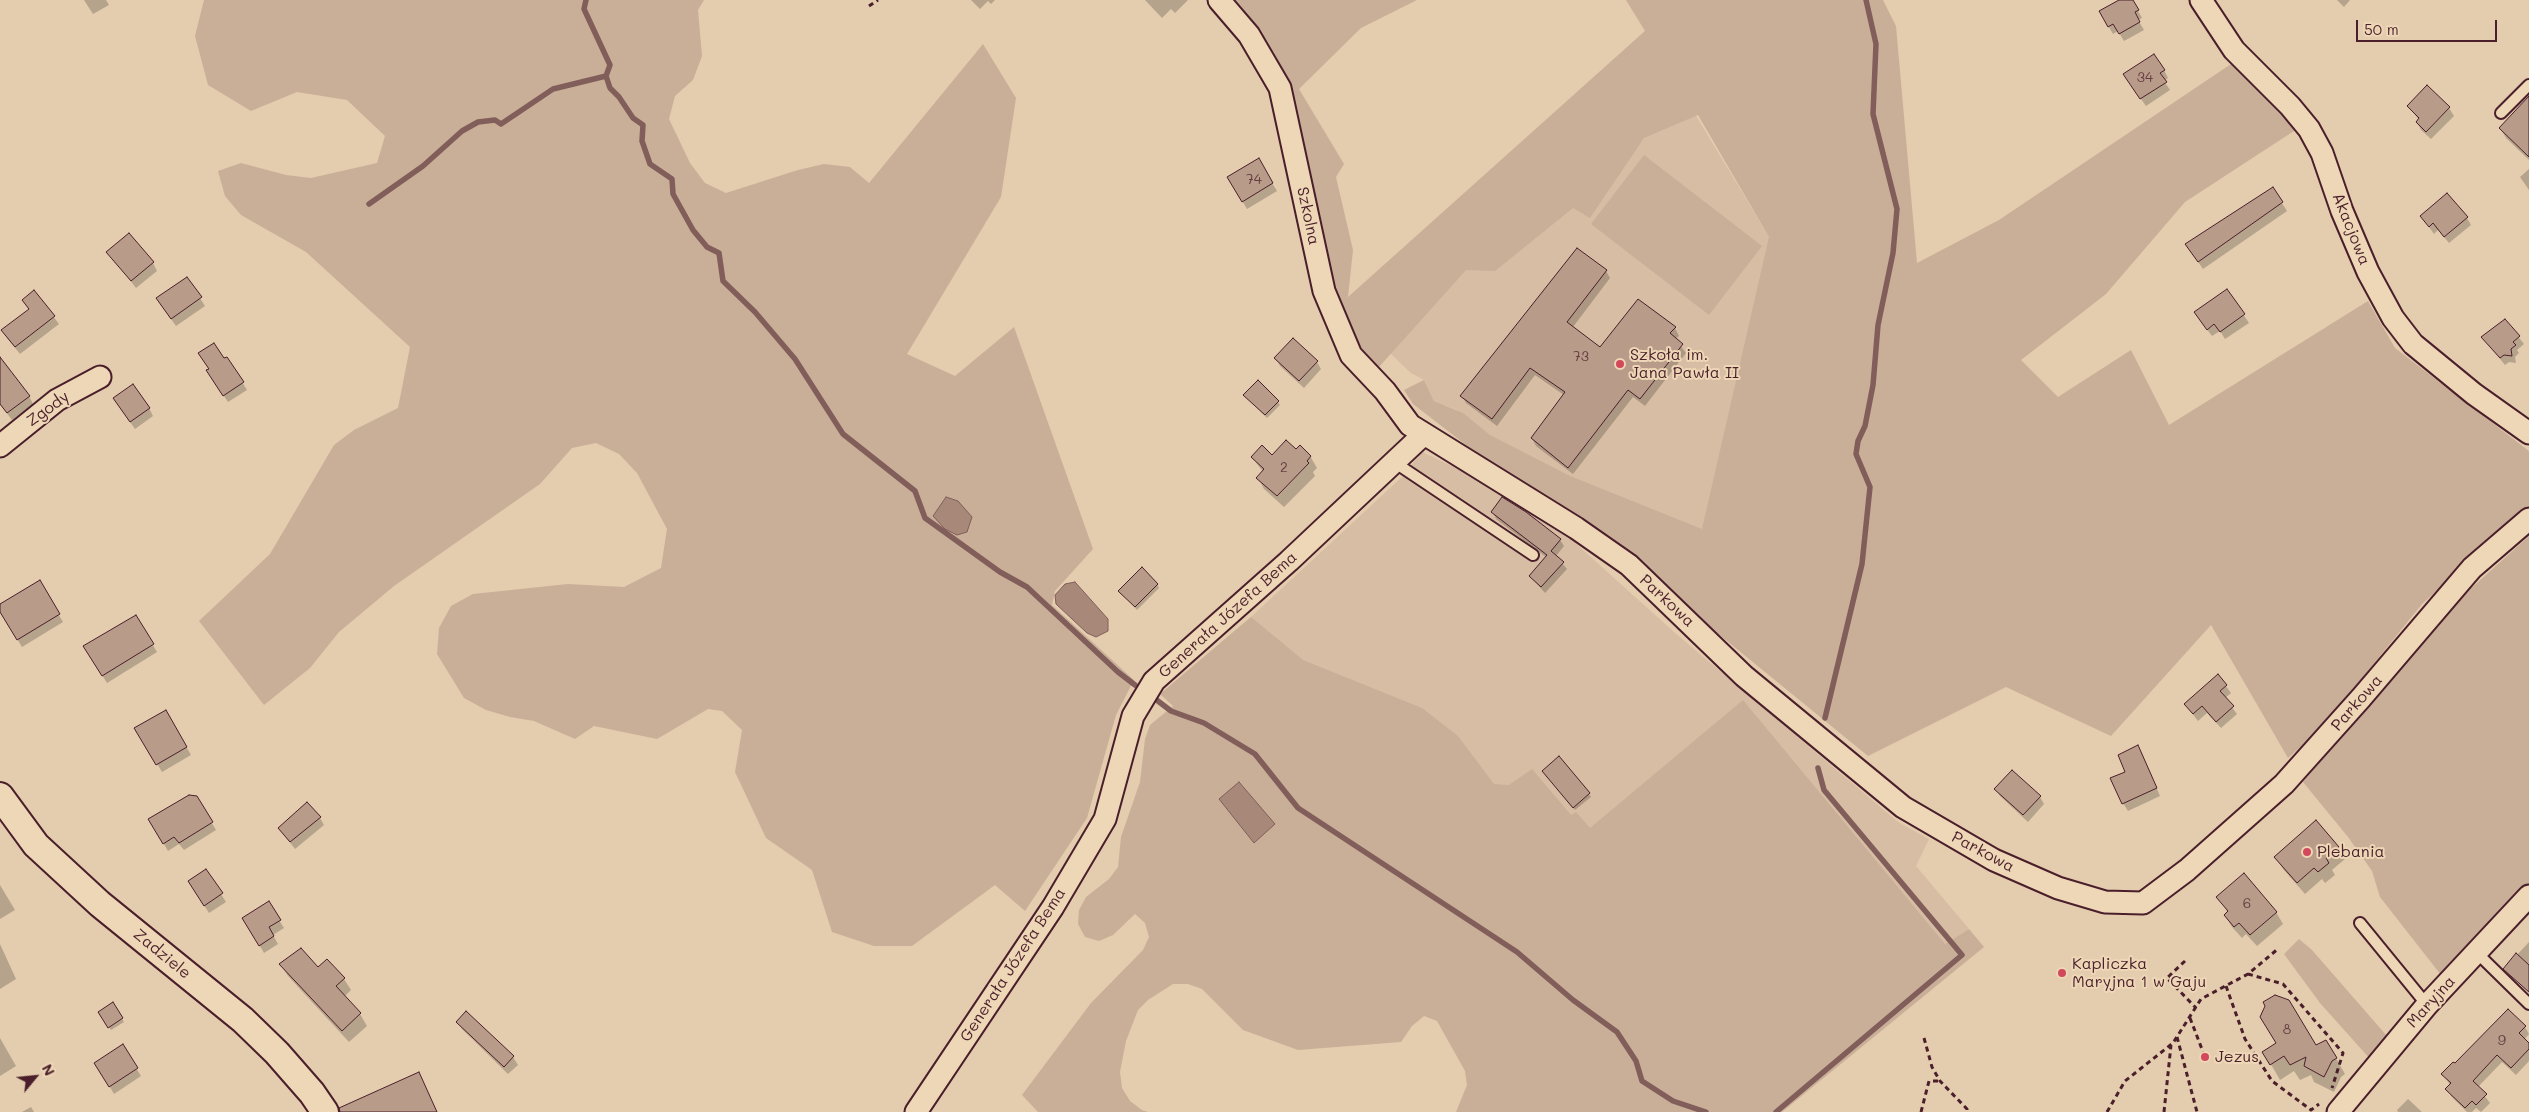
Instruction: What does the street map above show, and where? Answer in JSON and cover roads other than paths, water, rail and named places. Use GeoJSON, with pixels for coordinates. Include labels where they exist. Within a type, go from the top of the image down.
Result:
{"type":"FeatureCollection","features":[{"type":"Feature","properties":{"kind":"street","name":"Szkolna"},"geometry":{"type":"LineString","coordinates":[[1219,0],[1249,35],[1280,88],[1324,291],[1351,355],[1385,391],[1417,430]]}},
{"type":"Feature","properties":{"kind":"street","name":"Akacjowa"},"geometry":{"type":"LineString","coordinates":[[2201,0],[2234,50],[2290,106],[2310,129],[2322,153],[2342,211],[2368,272],[2393,318],[2413,344],[2474,394],[2529,433]]}},
{"type":"Feature","properties":{"kind":"street","name":"Zgody"},"geometry":{"type":"LineString","coordinates":[[0,446],[57,400],[100,377]]}},
{"type":"Feature","properties":{"kind":"street","name":"Generała Józefa Bema"},"geometry":{"type":"LineString","coordinates":[[916,1112],[1053,907],[1105,819],[1133,716],[1154,681],[1289,562],[1394,462],[1417,430]]}},
{"type":"Feature","properties":{"kind":"street","name":"Parkowa"},"geometry":{"type":"LineString","coordinates":[[1417,430],[1576,528],[1629,565],[1744,676],[1903,807],[1994,860],[2058,888],[2105,902],[2143,904],[2225,838],[2284,784],[2315,752],[2472,568],[2529,519]]}},
{"type":"Feature","properties":{"kind":"street","name":"Zadziele"},"geometry":{"type":"LineString","coordinates":[[0,796],[42,851],[100,904],[243,1020],[277,1053],[312,1093],[325,1112]]}},
{"type":"Feature","properties":{"kind":"street","name":"Maryjna"},"geometry":{"type":"LineString","coordinates":[[2330,1103],[2427,1005],[2529,896]]}},
{"type":"Feature","properties":{"kind":"lane"},"geometry":{"type":"LineString","coordinates":[[2501,113],[2529,86]]}},
{"type":"Feature","properties":{"kind":"lane"},"geometry":{"type":"LineString","coordinates":[[1394,462],[1533,556]]}},
{"type":"Feature","properties":{"kind":"lane"},"geometry":{"type":"LineString","coordinates":[[2360,923],[2427,1005]]}},
{"type":"Feature","properties":{"kind":"lane"},"geometry":{"type":"LineString","coordinates":[[2476,952],[2529,1004]]}},
{"type":"Feature","properties":{"kind":"waterway"},"geometry":{"type":"LineString","coordinates":[[586,0],[584,9],[610,65],[606,76],[610,88],[619,97],[633,118],[643,125],[642,141],[650,164],[672,179],[673,194],[693,230],[707,247],[719,253],[723,281],[755,312],[795,359],[843,434],[915,491],[925,518],[1000,572],[1027,587],[1118,672],[1135,685]]}},
{"type":"Feature","properties":{"kind":"waterway"},"geometry":{"type":"LineString","coordinates":[[1825,718],[1862,564],[1870,487],[1856,454],[1858,441],[1865,426],[1873,385],[1878,325],[1893,253],[1897,209],[1873,114],[1876,44],[1866,0]]}},
{"type":"Feature","properties":{"kind":"waterway"},"geometry":{"type":"LineString","coordinates":[[369,204],[423,166],[462,131],[478,122],[495,120],[501,124],[553,89],[606,76]]}},
{"type":"Feature","properties":{"kind":"waterway"},"geometry":{"type":"LineString","coordinates":[[1154,698],[1171,711],[1204,723],[1255,754],[1298,808],[1517,952],[1573,1000],[1617,1032],[1636,1061],[1642,1081],[1673,1101],[1706,1112]]}},
{"type":"Feature","properties":{"kind":"waterway"},"geometry":{"type":"LineString","coordinates":[[1776,1112],[1962,955],[1824,790],[1818,768]]}},
{"type":"Feature","properties":{"kind":"place","name":"Szkoła im. Jana Pawła II"},"geometry":{"type":"Point","coordinates":[1620,364]}},
{"type":"Feature","properties":{"kind":"place","name":"Plebania"},"geometry":{"type":"Point","coordinates":[2307,852]}},
{"type":"Feature","properties":{"kind":"place","name":"Kapliczka Maryjna 1 w Gaju"},"geometry":{"type":"Point","coordinates":[2062,973]}},
{"type":"Feature","properties":{"kind":"place","name":"Jezus"},"geometry":{"type":"Point","coordinates":[2205,1057]}}]}
